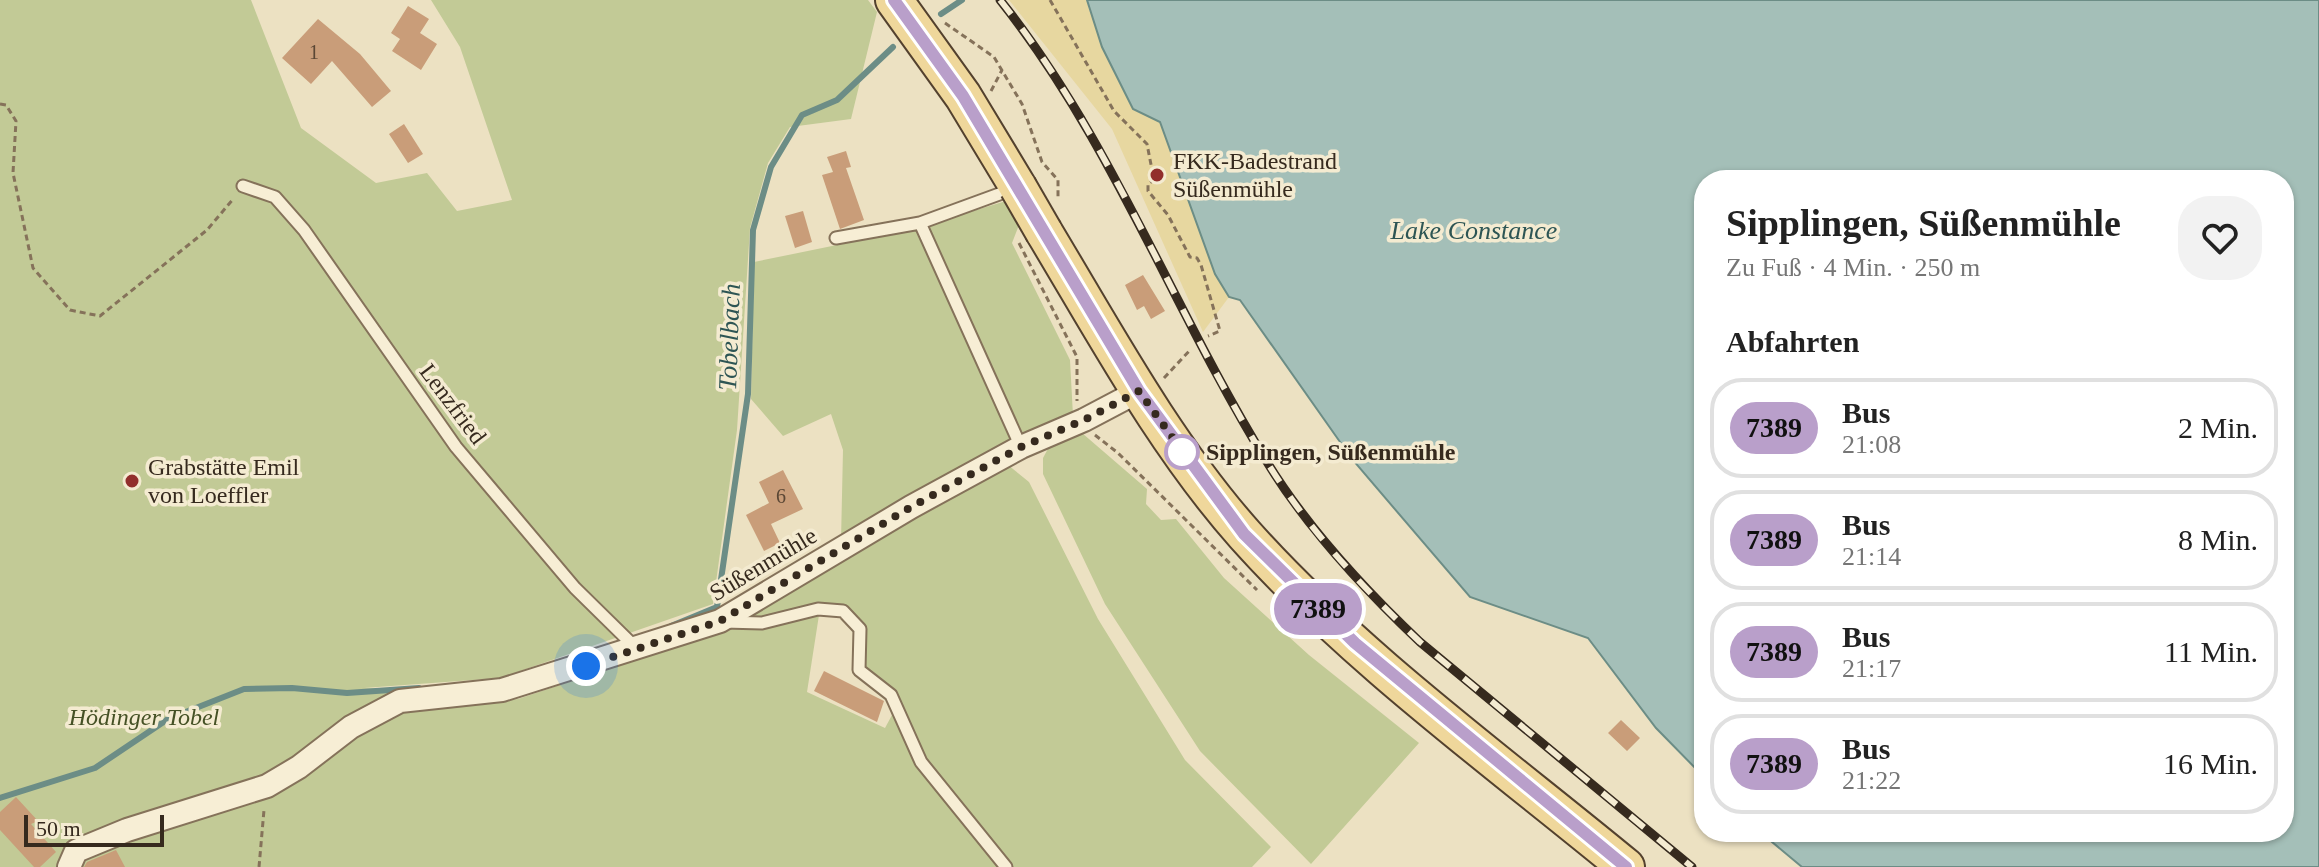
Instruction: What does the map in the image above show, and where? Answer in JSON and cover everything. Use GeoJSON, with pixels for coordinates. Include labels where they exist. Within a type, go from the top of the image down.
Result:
{"type":"FeatureCollection","features":[{"type":"Feature","properties":{"kind":"main road"},"geometry":{"type":"LineString","coordinates":[[894,0],[963,96],[1018,187],[1032,235],[1208,489],[1288,581],[1355,643],[1626,867]]}},
{"type":"Feature","properties":{"kind":"street","name":"Süßenmühle"},"geometry":{"type":"LineString","coordinates":[[69,867],[76,851],[115,835],[267,786],[351,727],[400,701],[502,690],[720,621],[803,569],[1021,447],[1084,420],[1139,391]]}},
{"type":"Feature","properties":{"kind":"lane","name":"Lenzfried"},"geometry":{"type":"LineString","coordinates":[[243,186],[275,197],[304,230],[456,447],[575,588],[636,649]]}},
{"type":"Feature","properties":{"kind":"lane"},"geometry":{"type":"LineString","coordinates":[[836,238],[920,223],[1018,187]]}},
{"type":"Feature","properties":{"kind":"lane"},"geometry":{"type":"LineString","coordinates":[[920,223],[1021,447]]}},
{"type":"Feature","properties":{"kind":"lane"},"geometry":{"type":"LineString","coordinates":[[720,621],[762,623],[818,609],[843,611],[860,629],[859,670],[891,695],[921,762],[1006,867]]}},
{"type":"Feature","properties":{"kind":"path"},"geometry":{"type":"LineString","coordinates":[[1050,0],[1078,54],[1114,111],[1147,144],[1154,180],[1148,184],[1148,191],[1168,215],[1190,257],[1197,258],[1201,265],[1220,331],[1208,336]]}},
{"type":"Feature","properties":{"kind":"path"},"geometry":{"type":"LineString","coordinates":[[949,25],[994,57],[1022,104],[1042,162],[1058,180],[1060,197]]}},
{"type":"Feature","properties":{"kind":"path"},"geometry":{"type":"LineString","coordinates":[[0,104],[6,105],[16,121],[13,173],[33,268],[70,310],[100,316],[207,230],[243,186]]}},
{"type":"Feature","properties":{"kind":"path"},"geometry":{"type":"LineString","coordinates":[[1032,235],[1018,248],[1077,357],[1075,395],[1084,420]]}},
{"type":"Feature","properties":{"kind":"path"},"geometry":{"type":"LineString","coordinates":[[1139,391],[1161,381],[1191,349]]}},
{"type":"Feature","properties":{"kind":"path"},"geometry":{"type":"LineString","coordinates":[[259,867],[267,786]]}},
{"type":"Feature","properties":{"kind":"green space","name":"Hödinger Tobel"},"geometry":{"type":"Polygon","coordinates":[[[0,0],[251,0],[301,128],[376,183],[427,173],[457,211],[512,200],[460,47],[431,0],[868,0],[877,12],[851,119],[790,127],[768,163],[750,228],[737,430],[713,604],[500,678],[364,688],[420,689],[359,731],[405,712],[518,699],[686,643],[1008,465],[1029,482],[1098,619],[1185,760],[1271,847],[1252,867],[0,867],[0,0]],[[819,615],[807,692],[885,728],[892,715],[887,696],[853,672],[854,632],[842,617],[819,615]]]}},
{"type":"Feature","properties":{"kind":"green space"},"geometry":{"type":"Polygon","coordinates":[[[1006,201],[1019,225],[1012,243],[1070,360],[1073,416],[841,541],[843,450],[831,414],[783,436],[751,399],[754,262],[910,230],[1006,201]]]}},
{"type":"Feature","properties":{"kind":"green space"},"geometry":{"type":"Polygon","coordinates":[[[1082,433],[1147,489],[1146,504],[1161,520],[1176,519],[1224,578],[1309,655],[1419,743],[1311,864],[1200,751],[1105,604],[1043,474],[1043,458],[1050,445],[1082,433]]]}},
{"type":"Feature","properties":{"kind":"sand","name":"FKK-Badestrand Süßenmühle"},"geometry":{"type":"Polygon","coordinates":[[[1009,0],[1087,0],[1089,10],[1160,121],[1215,274],[1229,297],[1203,332],[1112,129],[1009,0]]]}},
{"type":"Feature","properties":{"kind":"water","name":"Lake Constance"},"geometry":{"type":"Polygon","coordinates":[[[1087,0],[2319,0],[2319,867],[1802,867],[1772,842],[2294,842],[2294,170],[1694,170],[1694,767],[1656,728],[1588,638],[1470,597],[1352,459],[1240,300],[1229,297],[1215,274],[1160,122],[1133,109],[1102,47],[1087,0]]]}},
{"type":"Feature","properties":{"kind":"building"},"geometry":{"type":"Polygon","coordinates":[[[408,6],[429,19],[420,33],[437,44],[421,70],[392,51],[400,39],[391,33],[408,6]]]}},
{"type":"Feature","properties":{"kind":"building"},"geometry":{"type":"Polygon","coordinates":[[[318,19],[360,54],[391,91],[372,107],[332,61],[311,84],[282,58],[318,19]]]}},
{"type":"Feature","properties":{"kind":"building"},"geometry":{"type":"Polygon","coordinates":[[[404,124],[423,154],[408,163],[389,134],[404,124]]]}},
{"type":"Feature","properties":{"kind":"building"},"geometry":{"type":"Polygon","coordinates":[[[846,151],[851,167],[846,168],[864,220],[840,229],[822,175],[833,172],[827,157],[846,151]]]}},
{"type":"Feature","properties":{"kind":"building"},"geometry":{"type":"Polygon","coordinates":[[[803,211],[812,242],[795,248],[785,216],[803,211]]]}},
{"type":"Feature","properties":{"kind":"building"},"geometry":{"type":"Polygon","coordinates":[[[1143,275],[1165,311],[1151,319],[1144,306],[1137,310],[1125,285],[1143,275]]]}},
{"type":"Feature","properties":{"kind":"building"},"geometry":{"type":"Polygon","coordinates":[[[783,470],[803,509],[771,524],[780,543],[764,551],[746,515],[769,503],[759,482],[783,470]]]}},
{"type":"Feature","properties":{"kind":"building"},"geometry":{"type":"Polygon","coordinates":[[[824,671],[884,701],[877,722],[814,691],[824,671]]]}},
{"type":"Feature","properties":{"kind":"building"},"geometry":{"type":"Polygon","coordinates":[[[1621,720],[1640,738],[1627,751],[1608,733],[1621,720]]]}},
{"type":"Feature","properties":{"kind":"building"},"geometry":{"type":"Polygon","coordinates":[[[16,797],[38,821],[31,824],[56,852],[40,867],[34,867],[0,830],[0,812],[16,797]]]}},
{"type":"Feature","properties":{"kind":"building"},"geometry":{"type":"Polygon","coordinates":[[[116,850],[125,867],[84,867],[87,862],[116,850]]]}},
{"type":"Feature","properties":{"kind":"waterway","name":"Tobelbach"},"geometry":{"type":"LineString","coordinates":[[941,14],[962,0]]}},
{"type":"Feature","properties":{"kind":"waterway","name":"Tobelbach"},"geometry":{"type":"LineString","coordinates":[[671,626],[717,607],[748,394],[753,230],[771,167],[802,115],[837,100],[893,47]]}},
{"type":"Feature","properties":{"kind":"waterway","name":"Tobelbach"},"geometry":{"type":"LineString","coordinates":[[0,798],[95,768],[168,719],[244,689],[292,688],[347,693],[419,688]]}},
{"type":"Feature","properties":{"kind":"railway"},"geometry":{"type":"LineString","coordinates":[[1000,0],[1076,110],[1233,404],[1283,487],[1318,534],[1357,579],[1420,642],[1692,867]]}},
{"type":"Feature","properties":{"kind":"bus line","name":"7389"},"geometry":{"type":"LineString","coordinates":[[894,0],[963,96],[1139,391],[1244,534],[1288,581],[1355,643],[1626,867]]}},
{"type":"Feature","properties":{"kind":"place","name":"FKK-Badestrand Süßenmühle"},"geometry":{"type":"Point","coordinates":[1157,175]}},
{"type":"Feature","properties":{"kind":"place","name":"Sipplingen, Süßenmühle"},"geometry":{"type":"Point","coordinates":[1182,452]}},
{"type":"Feature","properties":{"kind":"place","name":"Grabstätte Emil von Loeffler"},"geometry":{"type":"Point","coordinates":[132,481]}},
{"type":"Feature","properties":{"kind":"route"},"geometry":{"type":"LineString","coordinates":[[586,666],[720,621],[911,507],[1021,447],[1084,420],[1139,391],[1187,458],[1182,452]]}}]}
